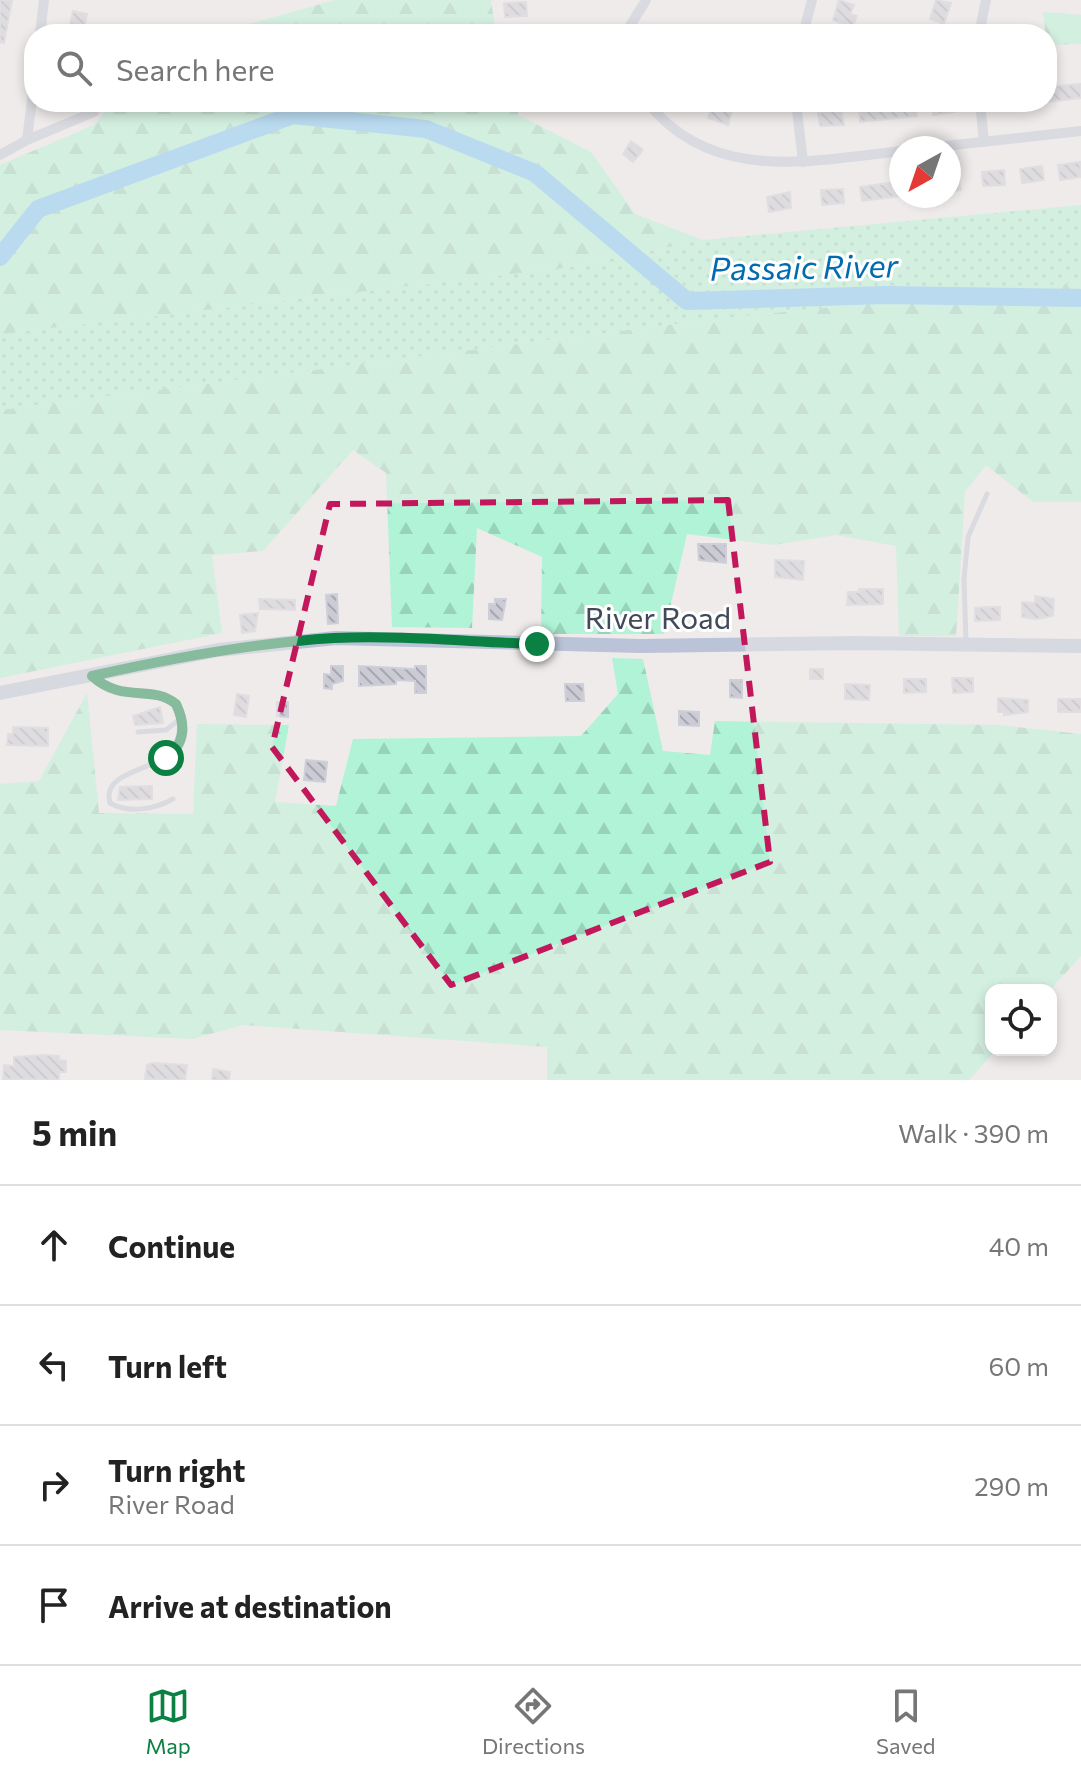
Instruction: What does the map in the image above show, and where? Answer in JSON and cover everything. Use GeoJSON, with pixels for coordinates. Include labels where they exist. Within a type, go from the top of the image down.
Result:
{"type":"FeatureCollection","features":[{"type":"Feature","properties":{"kind":"street"},"geometry":{"type":"LineString","coordinates":[[41,24],[44,0]]}},
{"type":"Feature","properties":{"kind":"street"},"geometry":{"type":"LineString","coordinates":[[631,24],[646,0]]}},
{"type":"Feature","properties":{"kind":"street"},"geometry":{"type":"LineString","coordinates":[[806,24],[812,0]]}},
{"type":"Feature","properties":{"kind":"street"},"geometry":{"type":"LineString","coordinates":[[981,24],[986,0]]}},
{"type":"Feature","properties":{"kind":"street"},"geometry":{"type":"LineString","coordinates":[[27,140],[30,112]]}},
{"type":"Feature","properties":{"kind":"street"},"geometry":{"type":"LineString","coordinates":[[0,155],[27,140],[94,112]]}},
{"type":"Feature","properties":{"kind":"street"},"geometry":{"type":"LineString","coordinates":[[657,112],[678,133],[723,156],[756,163],[803,162],[889,152]]}},
{"type":"Feature","properties":{"kind":"street"},"geometry":{"type":"LineString","coordinates":[[797,112],[803,162]]}},
{"type":"Feature","properties":{"kind":"street"},"geometry":{"type":"LineString","coordinates":[[981,112],[984,142]]}},
{"type":"Feature","properties":{"kind":"street"},"geometry":{"type":"LineString","coordinates":[[961,144],[1081,131]]}},
{"type":"Feature","properties":{"kind":"street","name":"River Road"},"geometry":{"type":"LineString","coordinates":[[0,693],[218,650],[336,638],[640,646],[1081,646]]}},
{"type":"Feature","properties":{"kind":"lane"},"geometry":{"type":"LineString","coordinates":[[966,644],[964,579],[968,537],[987,494]]}},
{"type":"Feature","properties":{"kind":"lane"},"geometry":{"type":"LineString","coordinates":[[92,676],[107,689],[119,693],[170,699],[181,718],[183,735],[174,752],[121,777],[111,785],[110,803],[129,809],[152,807],[173,799]]}},
{"type":"Feature","properties":{"kind":"lane"},"geometry":{"type":"LineString","coordinates":[[138,732],[166,730],[181,718]]}},
{"type":"Feature","properties":{"kind":"highlighted area"},"geometry":{"type":"Polygon","coordinates":[[[728,500],[770,862],[451,985],[272,747],[330,504],[728,500]]]}},
{"type":"Feature","properties":{"kind":"green space"},"geometry":{"type":"Polygon","coordinates":[[[335,0],[491,0],[495,24],[250,24],[335,0]]]}},
{"type":"Feature","properties":{"kind":"green space"},"geometry":{"type":"Polygon","coordinates":[[[1043,12],[1081,15],[1081,44],[1057,45],[1057,24],[1044,24],[1043,12]]]}},
{"type":"Feature","properties":{"kind":"green space"},"geometry":{"type":"Polygon","coordinates":[[[105,112],[518,112],[518,115],[591,152],[635,214],[703,240],[572,267],[0,334],[0,165],[94,125],[105,112]]]}},
{"type":"Feature","properties":{"kind":"green space"},"geometry":{"type":"Polygon","coordinates":[[[1081,205],[1081,282],[715,319],[0,410],[0,334],[572,267],[703,240],[1081,205]]]}},
{"type":"Feature","properties":{"kind":"green space"},"geometry":{"type":"Polygon","coordinates":[[[1081,282],[1081,502],[1033,502],[986,465],[965,492],[956,636],[899,636],[896,546],[836,535],[774,545],[687,534],[664,634],[541,634],[542,557],[477,528],[472,628],[392,627],[386,473],[353,450],[263,551],[212,555],[222,633],[0,678],[0,410],[715,319],[1081,282]]]}},
{"type":"Feature","properties":{"kind":"green space"},"geometry":{"type":"Polygon","coordinates":[[[612,658],[643,659],[663,751],[710,755],[715,721],[998,725],[1081,734],[1081,956],[1055,984],[985,984],[985,1056],[991,1056],[969,1080],[547,1080],[547,1047],[243,1025],[192,1039],[0,1030],[0,784],[39,781],[87,693],[99,813],[193,814],[197,724],[289,725],[275,802],[336,806],[353,739],[581,736],[618,694],[612,658]]]}},
{"type":"Feature","properties":{"kind":"building"},"geometry":{"type":"Polygon","coordinates":[[[0,0],[12,0],[4,43],[0,42],[0,0]]]}},
{"type":"Feature","properties":{"kind":"building"},"geometry":{"type":"Polygon","coordinates":[[[839,0],[854,5],[850,14],[857,16],[854,24],[833,20],[839,0]]]}},
{"type":"Feature","properties":{"kind":"building"},"geometry":{"type":"Polygon","coordinates":[[[936,0],[951,3],[944,24],[930,19],[936,0]]]}},
{"type":"Feature","properties":{"kind":"building"},"geometry":{"type":"Polygon","coordinates":[[[526,2],[527,16],[505,17],[504,3],[526,2]]]}},
{"type":"Feature","properties":{"kind":"building"},"geometry":{"type":"Polygon","coordinates":[[[73,11],[87,14],[85,24],[70,24],[73,11]]]}},
{"type":"Feature","properties":{"kind":"building"},"geometry":{"type":"Polygon","coordinates":[[[1081,84],[1081,98],[1057,101],[1057,86],[1081,84]]]}},
{"type":"Feature","properties":{"kind":"building"},"geometry":{"type":"Polygon","coordinates":[[[710,112],[731,112],[728,125],[708,118],[710,112]]]}},
{"type":"Feature","properties":{"kind":"building"},"geometry":{"type":"Polygon","coordinates":[[[841,112],[844,125],[820,126],[818,113],[841,112]]]}},
{"type":"Feature","properties":{"kind":"building"},"geometry":{"type":"Polygon","coordinates":[[[859,112],[916,112],[917,116],[860,122],[859,112]]]}},
{"type":"Feature","properties":{"kind":"building"},"geometry":{"type":"Polygon","coordinates":[[[631,141],[643,150],[633,162],[623,154],[631,141]]]}},
{"type":"Feature","properties":{"kind":"building"},"geometry":{"type":"Polygon","coordinates":[[[1080,162],[1081,177],[1060,180],[1058,165],[1080,162]]]}},
{"type":"Feature","properties":{"kind":"building"},"geometry":{"type":"Polygon","coordinates":[[[1042,166],[1044,180],[1022,183],[1020,169],[1042,166]]]}},
{"type":"Feature","properties":{"kind":"building"},"geometry":{"type":"Polygon","coordinates":[[[1004,170],[1005,185],[983,186],[982,172],[1004,170]]]}},
{"type":"Feature","properties":{"kind":"building"},"geometry":{"type":"Polygon","coordinates":[[[889,183],[889,198],[862,201],[860,187],[889,183]]]}},
{"type":"Feature","properties":{"kind":"building"},"geometry":{"type":"Polygon","coordinates":[[[843,189],[844,203],[822,205],[821,190],[843,189]]]}},
{"type":"Feature","properties":{"kind":"building"},"geometry":{"type":"Polygon","coordinates":[[[790,192],[791,208],[769,212],[767,197],[790,192]]]}},
{"type":"Feature","properties":{"kind":"building"},"geometry":{"type":"Polygon","coordinates":[[[698,544],[726,544],[726,563],[699,560],[698,544]]]}},
{"type":"Feature","properties":{"kind":"building"},"geometry":{"type":"Polygon","coordinates":[[[775,560],[804,561],[803,580],[775,577],[775,560]]]}},
{"type":"Feature","properties":{"kind":"building"},"geometry":{"type":"Polygon","coordinates":[[[859,589],[883,589],[883,604],[847,605],[848,592],[859,592],[859,589]]]}},
{"type":"Feature","properties":{"kind":"building"},"geometry":{"type":"Polygon","coordinates":[[[337,594],[338,623],[328,624],[326,595],[337,594]]]}},
{"type":"Feature","properties":{"kind":"building"},"geometry":{"type":"Polygon","coordinates":[[[1035,596],[1054,599],[1053,616],[1037,619],[1022,617],[1022,602],[1035,603],[1035,596]]]}},
{"type":"Feature","properties":{"kind":"building"},"geometry":{"type":"Polygon","coordinates":[[[259,599],[295,600],[295,610],[260,609],[259,599]]]}},
{"type":"Feature","properties":{"kind":"building"},"geometry":{"type":"Polygon","coordinates":[[[495,599],[506,599],[502,620],[489,619],[489,604],[495,604],[495,599]]]}},
{"type":"Feature","properties":{"kind":"building"},"geometry":{"type":"Polygon","coordinates":[[[1000,607],[1000,620],[975,621],[975,608],[1000,607]]]}},
{"type":"Feature","properties":{"kind":"building"},"geometry":{"type":"Polygon","coordinates":[[[258,613],[255,631],[242,633],[240,615],[258,613]]]}},
{"type":"Feature","properties":{"kind":"building"},"geometry":{"type":"Polygon","coordinates":[[[331,666],[343,666],[343,681],[332,684],[332,689],[324,688],[324,674],[331,675],[331,666]]]}},
{"type":"Feature","properties":{"kind":"building"},"geometry":{"type":"Polygon","coordinates":[[[359,666],[415,669],[415,666],[426,666],[426,693],[415,693],[415,681],[396,680],[396,684],[359,686],[359,666]]]}},
{"type":"Feature","properties":{"kind":"building"},"geometry":{"type":"Polygon","coordinates":[[[810,669],[823,669],[823,679],[810,679],[810,669]]]}},
{"type":"Feature","properties":{"kind":"building"},"geometry":{"type":"Polygon","coordinates":[[[952,678],[973,678],[973,692],[953,693],[952,678]]]}},
{"type":"Feature","properties":{"kind":"building"},"geometry":{"type":"Polygon","coordinates":[[[904,679],[926,679],[926,692],[904,693],[904,679]]]}},
{"type":"Feature","properties":{"kind":"building"},"geometry":{"type":"Polygon","coordinates":[[[730,680],[742,680],[742,698],[730,697],[730,680]]]}},
{"type":"Feature","properties":{"kind":"building"},"geometry":{"type":"Polygon","coordinates":[[[565,684],[583,684],[584,701],[566,701],[565,684]]]}},
{"type":"Feature","properties":{"kind":"building"},"geometry":{"type":"Polygon","coordinates":[[[845,684],[870,685],[869,700],[845,699],[845,684]]]}},
{"type":"Feature","properties":{"kind":"building"},"geometry":{"type":"Polygon","coordinates":[[[237,694],[249,696],[246,717],[234,715],[237,694]]]}},
{"type":"Feature","properties":{"kind":"building"},"geometry":{"type":"Polygon","coordinates":[[[998,698],[1028,700],[1028,712],[1004,715],[1004,712],[998,712],[998,698]]]}},
{"type":"Feature","properties":{"kind":"building"},"geometry":{"type":"Polygon","coordinates":[[[1058,699],[1081,699],[1081,712],[1058,712],[1058,699]]]}},
{"type":"Feature","properties":{"kind":"building"},"geometry":{"type":"Polygon","coordinates":[[[277,702],[288,702],[288,717],[277,716],[277,702]]]}},
{"type":"Feature","properties":{"kind":"building"},"geometry":{"type":"Polygon","coordinates":[[[160,707],[163,723],[135,725],[133,716],[160,707]]]}},
{"type":"Feature","properties":{"kind":"building"},"geometry":{"type":"Polygon","coordinates":[[[679,711],[699,712],[699,726],[679,725],[679,711]]]}},
{"type":"Feature","properties":{"kind":"building"},"geometry":{"type":"Polygon","coordinates":[[[13,727],[48,728],[48,746],[7,745],[8,734],[13,734],[13,727]]]}},
{"type":"Feature","properties":{"kind":"building"},"geometry":{"type":"Polygon","coordinates":[[[306,760],[327,762],[325,782],[304,780],[306,760]]]}},
{"type":"Feature","properties":{"kind":"building"},"geometry":{"type":"Polygon","coordinates":[[[152,786],[152,799],[118,800],[120,787],[152,786]]]}},
{"type":"Feature","properties":{"kind":"building"},"geometry":{"type":"Polygon","coordinates":[[[59,1056],[59,1060],[66,1061],[66,1072],[59,1072],[59,1080],[3,1079],[4,1065],[14,1066],[14,1057],[59,1056]]]}},
{"type":"Feature","properties":{"kind":"building"},"geometry":{"type":"Polygon","coordinates":[[[147,1065],[187,1065],[185,1080],[145,1079],[147,1065]]]}},
{"type":"Feature","properties":{"kind":"building"},"geometry":{"type":"Polygon","coordinates":[[[213,1069],[230,1072],[229,1080],[212,1080],[213,1069]]]}},
{"type":"Feature","properties":{"kind":"waterway","name":"Passaic River"},"geometry":{"type":"LineString","coordinates":[[0,257],[38,209],[293,115],[426,129],[535,173],[687,301],[886,295],[1081,298]]}},
{"type":"Feature","properties":{"kind":"route"},"geometry":{"type":"LineString","coordinates":[[166,758],[174,752],[183,735],[176,704],[165,697],[119,693],[107,689],[92,676],[218,650],[336,638],[537,644]]}}]}
